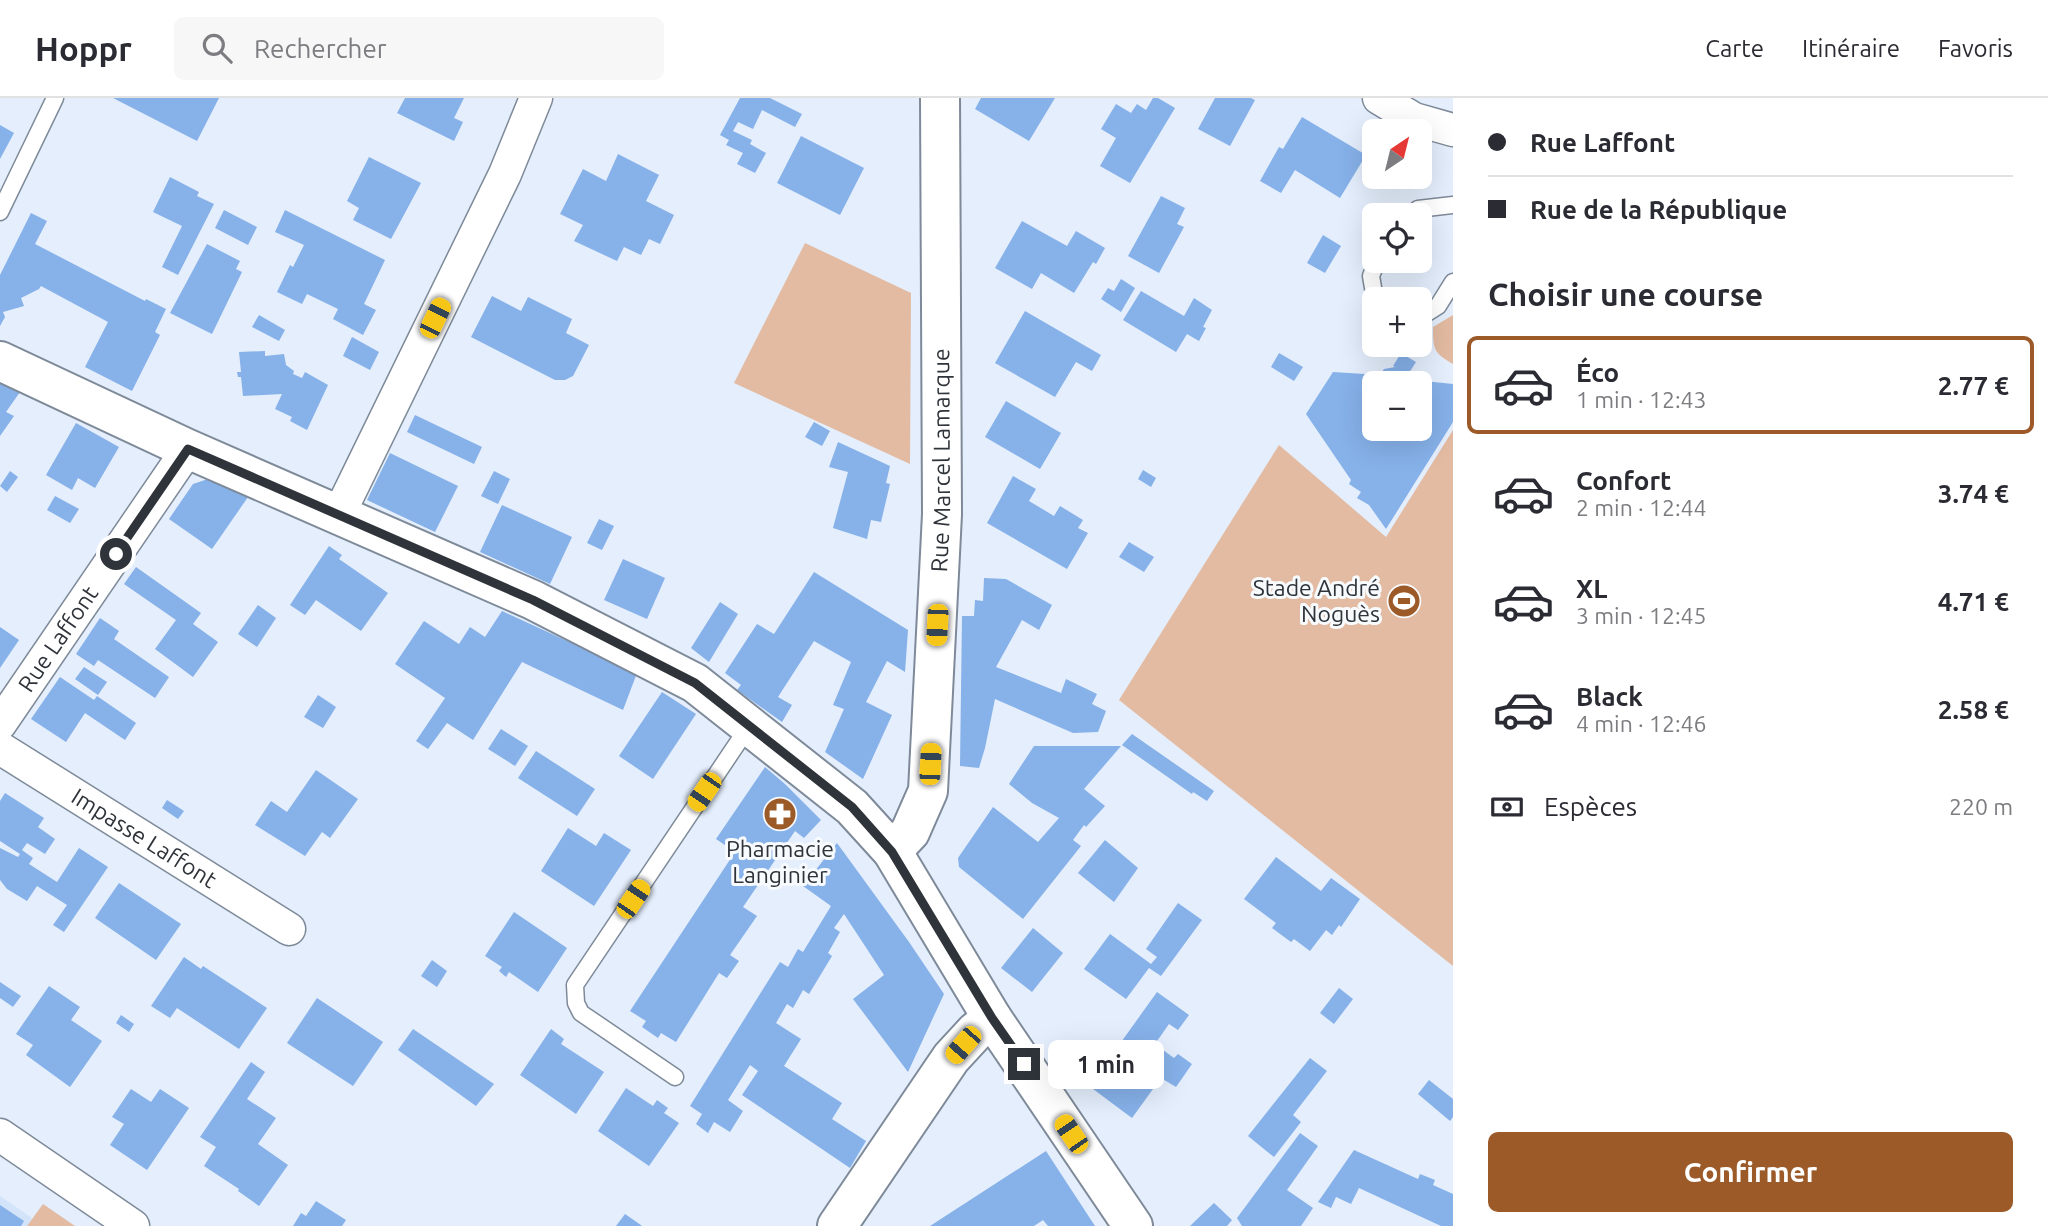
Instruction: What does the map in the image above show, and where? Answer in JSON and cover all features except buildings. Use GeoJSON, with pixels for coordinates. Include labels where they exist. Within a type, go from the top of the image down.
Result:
{"type":"FeatureCollection","features":[{"type":"Feature","properties":{"kind":"street"},"geometry":{"type":"LineString","coordinates":[[340,514],[505,174],[536,98]]}},
{"type":"Feature","properties":{"kind":"street","name":"Rue Marcel Lamarque"},"geometry":{"type":"LineString","coordinates":[[892,852],[910,832],[928,791],[929,778],[942,514],[940,98]]}},
{"type":"Feature","properties":{"kind":"street"},"geometry":{"type":"LineString","coordinates":[[1379,98],[1414,119],[1453,130]]}},
{"type":"Feature","properties":{"kind":"street"},"geometry":{"type":"LineString","coordinates":[[0,361],[188,449],[533,600],[695,683],[852,807],[892,852],[992,1018],[1133,1226]]}},
{"type":"Feature","properties":{"kind":"street","name":"Rue Laffont"},"geometry":{"type":"LineString","coordinates":[[0,724],[188,449]]}},
{"type":"Feature","properties":{"kind":"street","name":"Impasse Laffont"},"geometry":{"type":"LineString","coordinates":[[0,748],[289,929]]}},
{"type":"Feature","properties":{"kind":"street"},"geometry":{"type":"LineString","coordinates":[[837,1226],[951,1058],[992,1018]]}},
{"type":"Feature","properties":{"kind":"street"},"geometry":{"type":"LineString","coordinates":[[0,1135],[132,1226]]}},
{"type":"Feature","properties":{"kind":"lane"},"geometry":{"type":"LineString","coordinates":[[0,212],[55,98]]}},
{"type":"Feature","properties":{"kind":"lane"},"geometry":{"type":"LineString","coordinates":[[1432,207],[1453,205]]}},
{"type":"Feature","properties":{"kind":"lane"},"geometry":{"type":"LineString","coordinates":[[1432,309],[1453,282]]}},
{"type":"Feature","properties":{"kind":"lane"},"geometry":{"type":"LineString","coordinates":[[675,1077],[582,1013],[576,1003],[575,985],[749,726]]}},
{"type":"Feature","properties":{"kind":"shaded area"},"geometry":{"type":"Polygon","coordinates":[[[805,243],[911,293],[910,464],[734,383],[805,243]]]}},
{"type":"Feature","properties":{"kind":"shaded area"},"geometry":{"type":"Polygon","coordinates":[[[1453,315],[1453,364],[1441,357],[1436,349],[1433,327],[1453,315]]]}},
{"type":"Feature","properties":{"kind":"shaded area"},"geometry":{"type":"Polygon","coordinates":[[[1453,430],[1453,966],[1119,700],[1279,445],[1386,537],[1453,430]]]}},
{"type":"Feature","properties":{"kind":"shaded area"},"geometry":{"type":"Polygon","coordinates":[[[0,1196],[32,1218],[27,1226],[0,1226],[0,1196]]]}},
{"type":"Feature","properties":{"kind":"shaded area"},"geometry":{"type":"Polygon","coordinates":[[[43,1204],[75,1226],[27,1226],[43,1204]]]}},
{"type":"Feature","properties":{"kind":"place","name":"Stade André Noguès"},"geometry":{"type":"Point","coordinates":[1404,601]}},
{"type":"Feature","properties":{"kind":"place","name":"Pharmacie Langinier"},"geometry":{"type":"Point","coordinates":[780,814]}},
{"type":"Feature","properties":{"kind":"route"},"geometry":{"type":"LineString","coordinates":[[116,554],[188,449],[533,600],[695,683],[852,807],[892,852],[992,1018],[1024,1064]]}}]}
